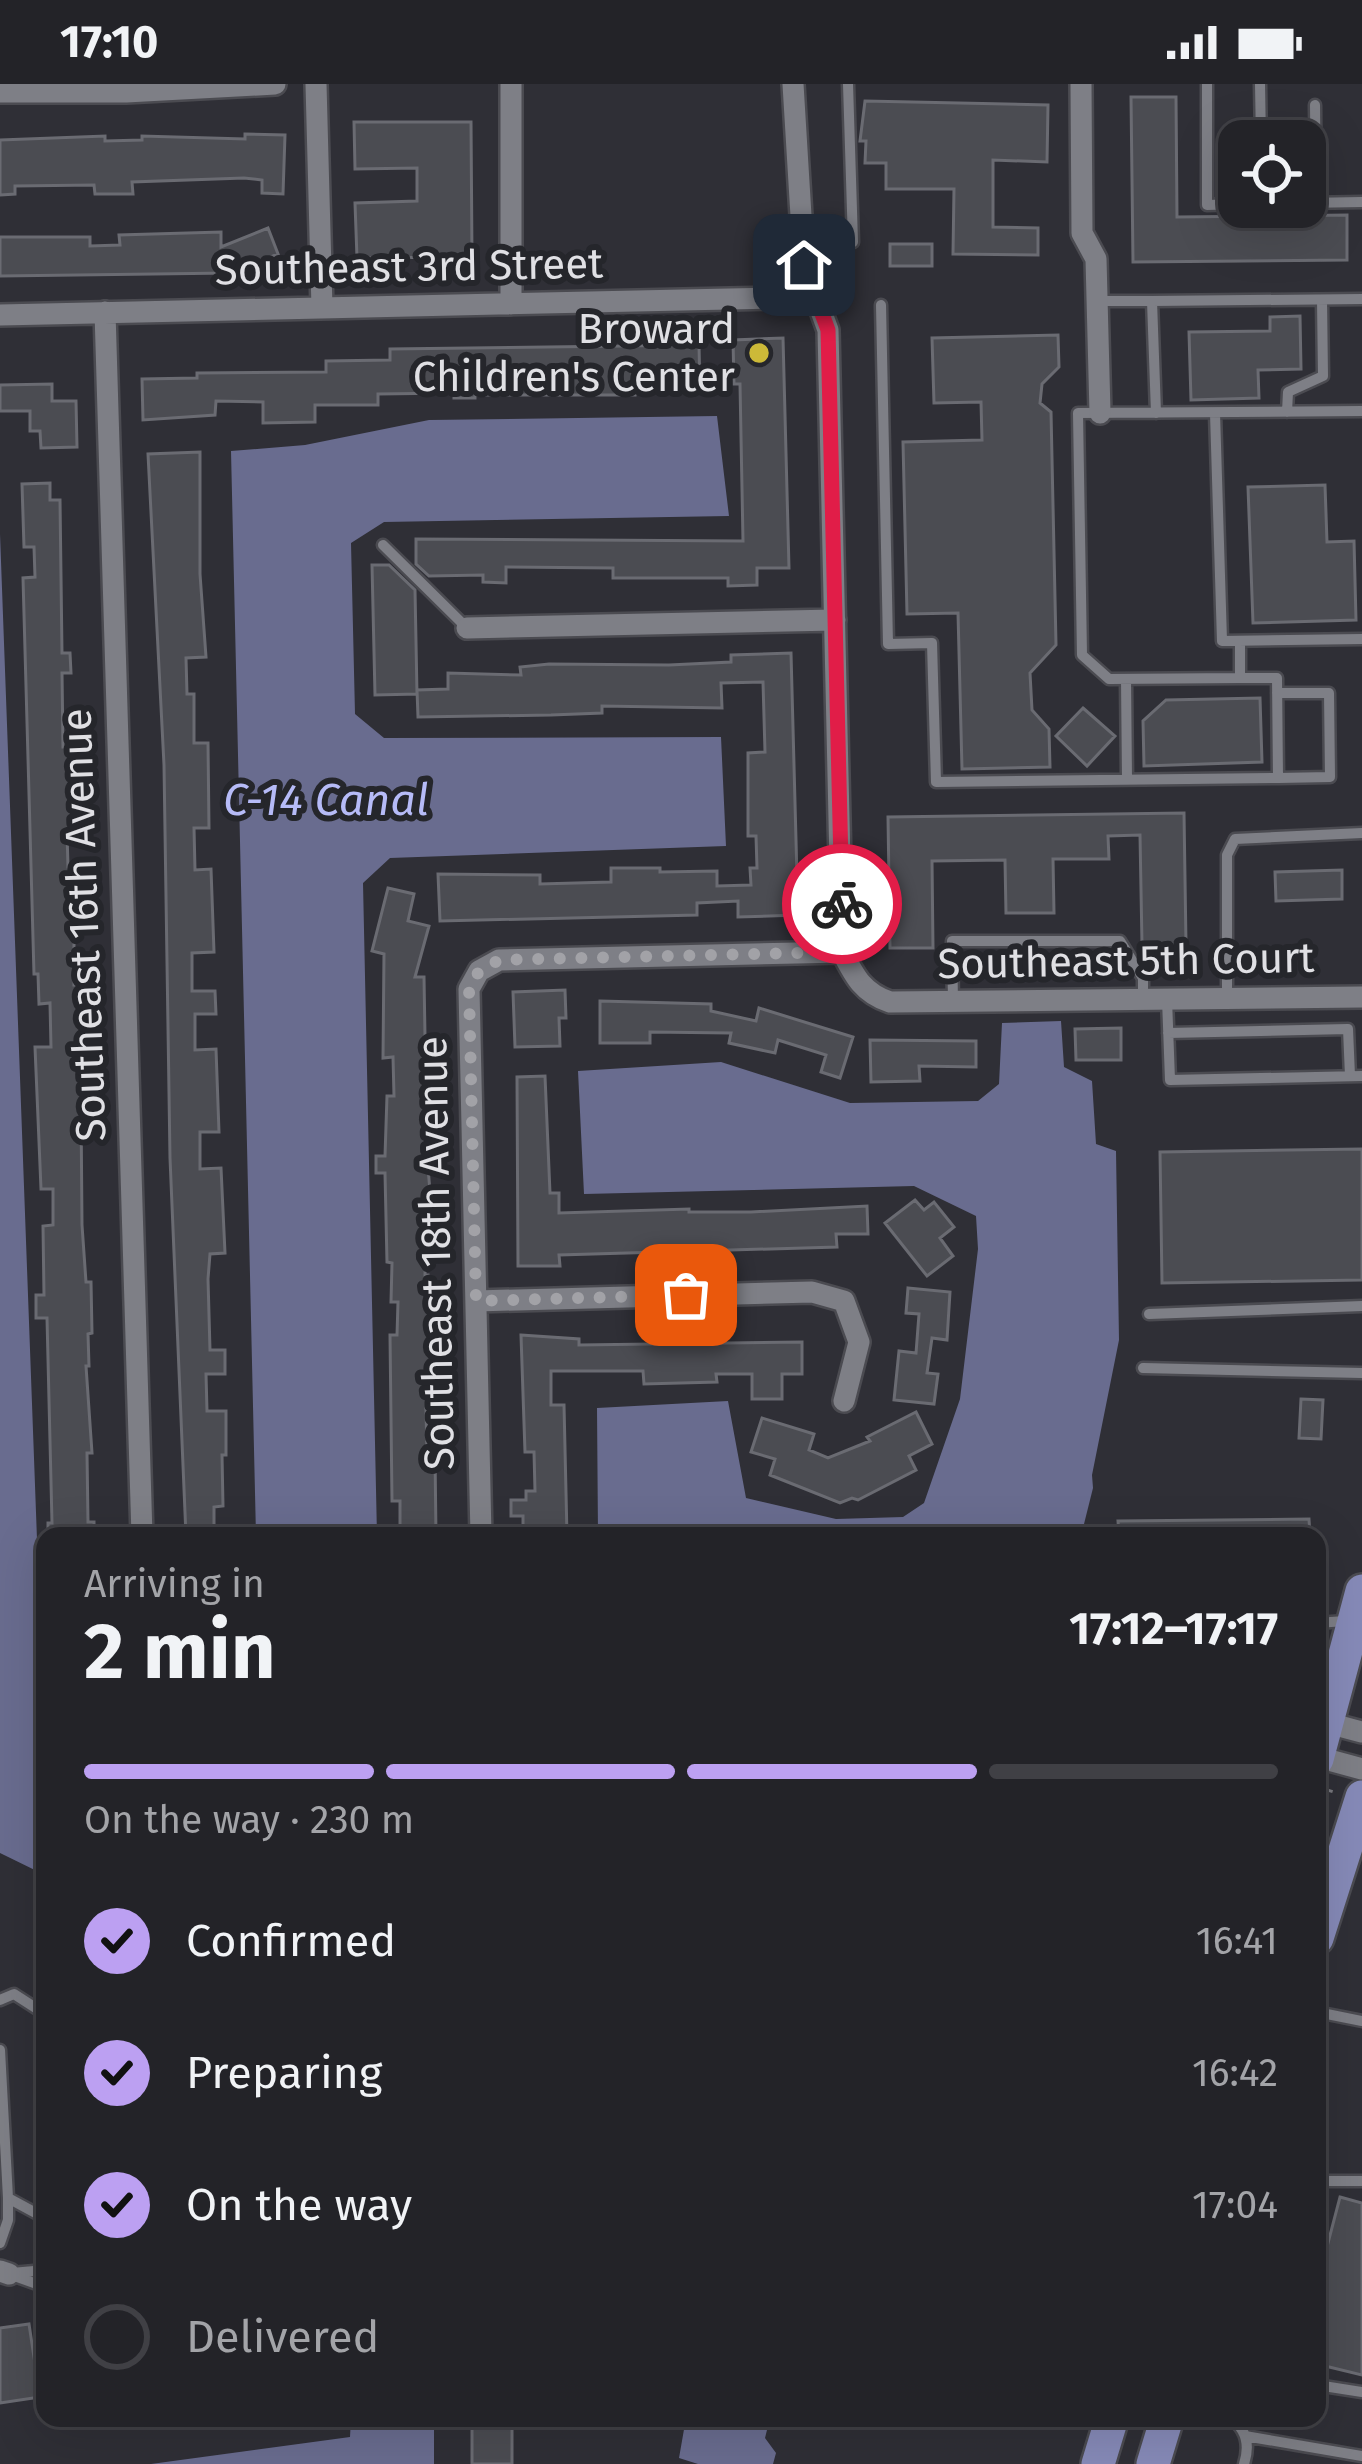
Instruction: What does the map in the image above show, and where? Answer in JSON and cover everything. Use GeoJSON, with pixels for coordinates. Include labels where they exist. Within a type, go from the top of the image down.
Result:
{"type":"FeatureCollection","features":[{"type":"Feature","properties":{"kind":"main road"},"geometry":{"type":"LineString","coordinates":[[1326,1732],[1358,1606]]}},
{"type":"Feature","properties":{"kind":"main road"},"geometry":{"type":"LineString","coordinates":[[1326,1896],[1348,1795]]}},
{"type":"Feature","properties":{"kind":"main road"},"geometry":{"type":"LineString","coordinates":[[1098,2464],[1109,2427]]}},
{"type":"Feature","properties":{"kind":"main road"},"geometry":{"type":"LineString","coordinates":[[1153,2464],[1164,2427]]}},
{"type":"Feature","properties":{"kind":"street"},"geometry":{"type":"LineString","coordinates":[[0,92],[126,92],[275,84]]}},
{"type":"Feature","properties":{"kind":"street"},"geometry":{"type":"LineString","coordinates":[[316,84],[322,308]]}},
{"type":"Feature","properties":{"kind":"street"},"geometry":{"type":"LineString","coordinates":[[512,84],[512,304]]}},
{"type":"Feature","properties":{"kind":"street"},"geometry":{"type":"LineString","coordinates":[[793,84],[804,265],[828,330],[842,952]]}},
{"type":"Feature","properties":{"kind":"street"},"geometry":{"type":"LineString","coordinates":[[1081,84],[1082,233],[1096,259],[1100,413]]}},
{"type":"Feature","properties":{"kind":"street","name":"Southeast 3rd Street"},"geometry":{"type":"LineString","coordinates":[[0,315],[819,297]]}},
{"type":"Feature","properties":{"kind":"street","name":"Southeast 16th Avenue"},"geometry":{"type":"LineString","coordinates":[[105,312],[142,1527]]}},
{"type":"Feature","properties":{"kind":"street"},"geometry":{"type":"LineString","coordinates":[[467,628],[835,620]]}},
{"type":"Feature","properties":{"kind":"street","name":"Southeast 18th Avenue"},"geometry":{"type":"LineString","coordinates":[[481,1527],[469,989],[479,971],[499,960],[842,952]]}},
{"type":"Feature","properties":{"kind":"street","name":"Southeast 5th Court"},"geometry":{"type":"LineString","coordinates":[[842,952],[870,995],[890,1002],[1362,997]]}},
{"type":"Feature","properties":{"kind":"street"},"geometry":{"type":"LineString","coordinates":[[476,1301],[812,1292],[844,1301],[859,1342],[844,1401]]}},
{"type":"Feature","properties":{"kind":"street"},"geometry":{"type":"LineString","coordinates":[[1328,1723],[1362,1732]]}},
{"type":"Feature","properties":{"kind":"street"},"geometry":{"type":"LineString","coordinates":[[1326,1766],[1362,1769]]}},
{"type":"Feature","properties":{"kind":"lane"},"geometry":{"type":"LineString","coordinates":[[848,84],[853,242]]}},
{"type":"Feature","properties":{"kind":"lane"},"geometry":{"type":"LineString","coordinates":[[1207,84],[1207,205],[1218,205]]}},
{"type":"Feature","properties":{"kind":"lane"},"geometry":{"type":"LineString","coordinates":[[1260,84],[1261,120]]}},
{"type":"Feature","properties":{"kind":"lane"},"geometry":{"type":"LineString","coordinates":[[1314,120],[1315,105]]}},
{"type":"Feature","properties":{"kind":"lane"},"geometry":{"type":"LineString","coordinates":[[1326,203],[1362,202]]}},
{"type":"Feature","properties":{"kind":"lane"},"geometry":{"type":"LineString","coordinates":[[1097,302],[1362,299]]}},
{"type":"Feature","properties":{"kind":"lane"},"geometry":{"type":"LineString","coordinates":[[1287,412],[1288,392],[1323,376],[1322,300]]}},
{"type":"Feature","properties":{"kind":"lane"},"geometry":{"type":"LineString","coordinates":[[1152,301],[1156,413]]}},
{"type":"Feature","properties":{"kind":"lane"},"geometry":{"type":"LineString","coordinates":[[881,305],[888,644],[932,644],[936,782],[1330,777],[1329,693],[1277,693]]}},
{"type":"Feature","properties":{"kind":"lane"},"geometry":{"type":"LineString","coordinates":[[1277,778],[1277,678],[1109,679],[1082,655],[1078,413],[1362,410]]}},
{"type":"Feature","properties":{"kind":"lane"},"geometry":{"type":"LineString","coordinates":[[1215,413],[1222,641],[1362,639]]}},
{"type":"Feature","properties":{"kind":"lane"},"geometry":{"type":"LineString","coordinates":[[383,545],[467,628]]}},
{"type":"Feature","properties":{"kind":"lane"},"geometry":{"type":"LineString","coordinates":[[1240,640],[1240,678]]}},
{"type":"Feature","properties":{"kind":"lane"},"geometry":{"type":"LineString","coordinates":[[1126,679],[1127,779]]}},
{"type":"Feature","properties":{"kind":"lane"},"geometry":{"type":"LineString","coordinates":[[1227,999],[1227,855],[1235,839],[1362,833]]}},
{"type":"Feature","properties":{"kind":"lane"},"geometry":{"type":"LineString","coordinates":[[953,1002],[952,941],[1120,941],[1143,979],[1143,1000]]}},
{"type":"Feature","properties":{"kind":"lane"},"geometry":{"type":"LineString","coordinates":[[1167,999],[1168,1033],[1170,1080],[1356,1076],[1348,1029],[1168,1033]]}},
{"type":"Feature","properties":{"kind":"lane"},"geometry":{"type":"LineString","coordinates":[[1149,1314],[1362,1306]]}},
{"type":"Feature","properties":{"kind":"lane"},"geometry":{"type":"LineString","coordinates":[[1143,1368],[1362,1373]]}},
{"type":"Feature","properties":{"kind":"lane"},"geometry":{"type":"LineString","coordinates":[[1326,1619],[1358,1606]]}},
{"type":"Feature","properties":{"kind":"lane"},"geometry":{"type":"LineString","coordinates":[[0,2000],[14,1994],[36,2008]]}},
{"type":"Feature","properties":{"kind":"lane"},"geometry":{"type":"LineString","coordinates":[[1326,2014],[1362,2021]]}},
{"type":"Feature","properties":{"kind":"lane"},"geometry":{"type":"LineString","coordinates":[[0,2050],[8,2198],[8,2220],[0,2243]]}},
{"type":"Feature","properties":{"kind":"lane"},"geometry":{"type":"LineString","coordinates":[[1326,2181],[1362,2181]]}},
{"type":"Feature","properties":{"kind":"lane"},"geometry":{"type":"LineString","coordinates":[[8,2198],[36,2213]]}},
{"type":"Feature","properties":{"kind":"lane"},"geometry":{"type":"LineString","coordinates":[[4,2272],[36,2270]]}},
{"type":"Feature","properties":{"kind":"lane"},"geometry":{"type":"LineString","coordinates":[[4,2272],[36,2284]]}},
{"type":"Feature","properties":{"kind":"lane"},"geometry":{"type":"LineString","coordinates":[[1326,2386],[1362,2392]]}},
{"type":"Feature","properties":{"kind":"lane"},"geometry":{"type":"LineString","coordinates":[[1241,2427],[1249,2448],[1244,2464]]}},
{"type":"Feature","properties":{"kind":"lane"},"geometry":{"type":"LineString","coordinates":[[1245,2436],[1362,2456]]}},
{"type":"Feature","properties":{"kind":"path"},"geometry":{"type":"LineString","coordinates":[[1326,1772],[1348,1795]]}},
{"type":"Feature","properties":{"kind":"water","name":"C-14 Canal"},"geometry":{"type":"Polygon","coordinates":[[[717,416],[729,516],[384,522],[351,543],[355,714],[384,738],[721,737],[726,846],[390,858],[363,883],[377,1527],[256,1527],[231,451],[305,445],[429,420],[717,416]]]}},
{"type":"Feature","properties":{"kind":"water"},"geometry":{"type":"Polygon","coordinates":[[[0,534],[37,1527],[36,1871],[0,1853],[0,534]]]}},
{"type":"Feature","properties":{"kind":"water"},"geometry":{"type":"Polygon","coordinates":[[[1061,1021],[1064,1067],[1092,1081],[1096,1144],[1116,1151],[1119,1340],[1083,1527],[598,1527],[597,1408],[728,1401],[746,1498],[836,1519],[903,1517],[924,1503],[960,1399],[978,1249],[976,1216],[914,1186],[584,1194],[578,1071],[721,1062],[850,1103],[978,1101],[999,1084],[1002,1023],[1061,1021]]]}},
{"type":"Feature","properties":{"kind":"water"},"geometry":{"type":"Polygon","coordinates":[[[351,2427],[434,2427],[434,2464],[151,2464],[350,2437],[351,2427]]]}},
{"type":"Feature","properties":{"kind":"water"},"geometry":{"type":"Polygon","coordinates":[[[684,2427],[768,2427],[765,2438],[776,2453],[773,2464],[698,2464],[679,2458],[684,2427]]]}},
{"type":"Feature","properties":{"kind":"building"},"geometry":{"type":"Polygon","coordinates":[[[1131,97],[1176,97],[1177,217],[1218,217],[1218,228],[1326,228],[1326,215],[1347,215],[1347,260],[1133,262],[1131,97]]]}},
{"type":"Feature","properties":{"kind":"building"},"geometry":{"type":"Polygon","coordinates":[[[865,101],[1048,105],[1047,162],[993,160],[993,227],[1038,228],[1038,255],[953,254],[954,189],[886,189],[886,163],[865,163],[866,141],[860,141],[865,101]]]}},
{"type":"Feature","properties":{"kind":"building"},"geometry":{"type":"Polygon","coordinates":[[[354,122],[471,122],[472,257],[357,258],[355,203],[417,201],[417,168],[355,169],[354,122]]]}},
{"type":"Feature","properties":{"kind":"building"},"geometry":{"type":"Polygon","coordinates":[[[245,134],[285,135],[283,194],[262,193],[262,180],[244,178],[132,182],[133,194],[95,194],[94,185],[15,186],[15,194],[0,195],[0,140],[245,139],[245,134]]]}},
{"type":"Feature","properties":{"kind":"building"},"geometry":{"type":"Polygon","coordinates":[[[268,228],[278,254],[230,273],[0,276],[0,237],[90,237],[90,246],[120,245],[119,235],[221,232],[221,247],[268,228]]]}},
{"type":"Feature","properties":{"kind":"building"},"geometry":{"type":"Polygon","coordinates":[[[890,244],[932,244],[932,266],[890,266],[890,244]]]}},
{"type":"Feature","properties":{"kind":"building"},"geometry":{"type":"Polygon","coordinates":[[[1300,316],[1301,369],[1258,370],[1259,398],[1191,400],[1189,332],[1270,331],[1270,317],[1300,316]]]}},
{"type":"Feature","properties":{"kind":"building"},"geometry":{"type":"Polygon","coordinates":[[[1058,335],[1059,367],[1042,384],[1040,403],[1051,412],[1056,645],[1030,673],[1032,710],[1049,729],[1050,767],[962,769],[958,613],[907,614],[903,442],[982,440],[981,402],[934,403],[932,338],[1058,335]]]}},
{"type":"Feature","properties":{"kind":"building"},"geometry":{"type":"Polygon","coordinates":[[[783,338],[789,568],[757,568],[757,585],[728,586],[728,578],[613,578],[613,568],[506,567],[506,583],[483,582],[483,575],[429,576],[416,564],[416,539],[743,541],[740,384],[734,384],[733,340],[783,338]]]}},
{"type":"Feature","properties":{"kind":"building"},"geometry":{"type":"Polygon","coordinates":[[[699,345],[700,390],[475,398],[454,398],[454,393],[378,394],[378,405],[315,405],[315,422],[263,423],[263,402],[216,401],[215,415],[143,420],[142,379],[197,378],[197,373],[326,372],[326,361],[390,360],[390,349],[699,345]]]}},
{"type":"Feature","properties":{"kind":"building"},"geometry":{"type":"Polygon","coordinates":[[[52,384],[52,401],[76,401],[77,447],[41,448],[40,431],[30,431],[30,411],[0,411],[0,385],[52,384]]]}},
{"type":"Feature","properties":{"kind":"building"},"geometry":{"type":"Polygon","coordinates":[[[200,452],[206,657],[186,658],[187,694],[194,694],[194,743],[208,743],[209,828],[194,828],[195,870],[211,869],[214,952],[192,953],[192,991],[215,991],[216,1014],[195,1014],[195,1050],[216,1049],[219,1132],[200,1132],[200,1169],[221,1168],[225,1253],[210,1254],[208,1279],[210,1350],[225,1350],[225,1374],[206,1374],[207,1411],[226,1411],[223,1506],[214,1507],[214,1527],[186,1527],[170,1158],[164,765],[148,454],[200,452]]]}},
{"type":"Feature","properties":{"kind":"building"},"geometry":{"type":"Polygon","coordinates":[[[50,483],[50,500],[60,500],[62,653],[70,653],[71,673],[62,673],[63,747],[71,747],[73,832],[67,832],[68,867],[74,867],[82,1225],[86,1282],[91,1282],[92,1333],[88,1334],[86,1366],[92,1453],[87,1453],[88,1522],[94,1522],[94,1527],[48,1527],[52,1523],[47,1318],[36,1318],[36,1295],[44,1295],[43,1226],[53,1225],[53,1189],[41,1189],[35,1047],[51,1047],[50,1003],[39,1004],[38,974],[34,974],[23,578],[35,577],[34,547],[24,547],[22,484],[50,483]]]}},
{"type":"Feature","properties":{"kind":"building"},"geometry":{"type":"Polygon","coordinates":[[[1325,485],[1327,542],[1354,541],[1356,620],[1253,623],[1248,487],[1325,485]]]}},
{"type":"Feature","properties":{"kind":"building"},"geometry":{"type":"Polygon","coordinates":[[[372,565],[389,565],[415,590],[417,694],[375,695],[372,565]]]}},
{"type":"Feature","properties":{"kind":"building"},"geometry":{"type":"Polygon","coordinates":[[[791,653],[798,915],[738,917],[738,901],[697,903],[697,915],[440,921],[438,874],[540,875],[540,884],[611,882],[611,868],[660,868],[660,872],[717,871],[717,886],[751,885],[750,868],[757,868],[756,836],[748,836],[748,753],[765,752],[763,682],[721,683],[722,708],[602,706],[602,713],[551,715],[418,717],[417,690],[448,689],[448,673],[521,675],[520,667],[549,664],[669,665],[731,662],[731,655],[791,653]]]}},
{"type":"Feature","properties":{"kind":"building"},"geometry":{"type":"Polygon","coordinates":[[[1260,698],[1262,762],[1144,766],[1143,721],[1166,700],[1260,698]]]}},
{"type":"Feature","properties":{"kind":"building"},"geometry":{"type":"Polygon","coordinates":[[[1083,708],[1115,736],[1087,766],[1056,736],[1083,708]]]}},
{"type":"Feature","properties":{"kind":"building"},"geometry":{"type":"Polygon","coordinates":[[[1184,813],[1186,944],[1142,944],[1140,835],[1108,836],[1109,859],[1053,859],[1054,913],[1006,913],[1005,860],[932,861],[933,948],[890,948],[888,817],[1184,813]]]}},
{"type":"Feature","properties":{"kind":"building"},"geometry":{"type":"Polygon","coordinates":[[[1342,870],[1342,899],[1276,901],[1275,872],[1342,870]]]}},
{"type":"Feature","properties":{"kind":"building"},"geometry":{"type":"Polygon","coordinates":[[[388,888],[414,894],[408,921],[429,926],[415,977],[424,977],[432,1216],[432,1235],[426,1234],[425,1275],[436,1409],[426,1409],[427,1454],[435,1454],[436,1527],[400,1527],[400,1501],[392,1501],[390,1335],[397,1335],[398,1302],[391,1302],[385,1173],[376,1173],[376,1156],[385,1156],[387,1096],[394,1096],[393,1057],[383,1058],[384,954],[372,951],[388,888]]]}},
{"type":"Feature","properties":{"kind":"building"},"geometry":{"type":"Polygon","coordinates":[[[565,990],[560,1046],[515,1047],[513,992],[565,990]]]}},
{"type":"Feature","properties":{"kind":"building"},"geometry":{"type":"Polygon","coordinates":[[[600,1001],[711,1004],[711,1011],[756,1021],[759,1008],[853,1037],[840,1078],[821,1072],[826,1055],[778,1040],[775,1053],[729,1043],[731,1033],[650,1032],[650,1043],[600,1043],[600,1001]]]}},
{"type":"Feature","properties":{"kind":"building"},"geometry":{"type":"Polygon","coordinates":[[[1121,1028],[1121,1060],[1076,1060],[1075,1029],[1121,1028]]]}},
{"type":"Feature","properties":{"kind":"building"},"geometry":{"type":"Polygon","coordinates":[[[870,1040],[976,1041],[976,1067],[919,1066],[920,1081],[871,1082],[870,1040]]]}},
{"type":"Feature","properties":{"kind":"building"},"geometry":{"type":"Polygon","coordinates":[[[545,1076],[550,1193],[559,1193],[559,1213],[867,1206],[868,1234],[836,1234],[837,1247],[559,1255],[560,1266],[518,1266],[517,1077],[545,1076]]]}},
{"type":"Feature","properties":{"kind":"building"},"geometry":{"type":"Polygon","coordinates":[[[1362,1149],[1362,1280],[1162,1283],[1160,1152],[1362,1149]]]}},
{"type":"Feature","properties":{"kind":"building"},"geometry":{"type":"Polygon","coordinates":[[[915,1200],[924,1210],[934,1202],[954,1227],[940,1238],[953,1256],[927,1276],[885,1223],[915,1200]]]}},
{"type":"Feature","properties":{"kind":"building"},"geometry":{"type":"Polygon","coordinates":[[[908,1288],[950,1292],[947,1340],[932,1338],[927,1373],[938,1374],[934,1404],[894,1400],[899,1351],[916,1353],[919,1314],[906,1313],[908,1288]]]}},
{"type":"Feature","properties":{"kind":"building"},"geometry":{"type":"Polygon","coordinates":[[[521,1335],[579,1339],[579,1345],[802,1342],[802,1374],[782,1374],[782,1399],[752,1399],[752,1374],[716,1374],[717,1382],[644,1384],[643,1371],[551,1371],[551,1405],[564,1405],[567,1527],[523,1527],[523,1516],[511,1516],[511,1500],[526,1500],[526,1491],[535,1491],[534,1452],[525,1452],[521,1335]]]}},
{"type":"Feature","properties":{"kind":"building"},"geometry":{"type":"Polygon","coordinates":[[[1301,1399],[1323,1400],[1321,1439],[1299,1438],[1301,1399]]]}},
{"type":"Feature","properties":{"kind":"building"},"geometry":{"type":"Polygon","coordinates":[[[916,1412],[932,1444],[909,1456],[916,1470],[858,1500],[840,1503],[770,1475],[775,1459],[751,1452],[762,1418],[814,1434],[809,1450],[828,1458],[870,1441],[867,1437],[916,1412]]]}},
{"type":"Feature","properties":{"kind":"building"},"geometry":{"type":"Polygon","coordinates":[[[1309,1519],[1309,1527],[1118,1527],[1118,1521],[1309,1519]]]}},
{"type":"Feature","properties":{"kind":"building"},"geometry":{"type":"Polygon","coordinates":[[[1340,2197],[1362,2203],[1362,2375],[1326,2366],[1326,2251],[1340,2197]]]}},
{"type":"Feature","properties":{"kind":"building"},"geometry":{"type":"Polygon","coordinates":[[[29,2324],[36,2398],[0,2403],[0,2328],[29,2324]]]}},
{"type":"Feature","properties":{"kind":"building"},"geometry":{"type":"Polygon","coordinates":[[[472,2427],[512,2427],[512,2464],[472,2464],[472,2427]]]}},
{"type":"Feature","properties":{"kind":"way so far"},"geometry":{"type":"LineString","coordinates":[[686,1295],[476,1301],[469,989],[479,971],[499,960],[842,952],[842,904]]}},
{"type":"Feature","properties":{"kind":"place","name":"Broward Children's Center"},"geometry":{"type":"Point","coordinates":[759,353]}},
{"type":"Feature","properties":{"kind":"route"},"geometry":{"type":"LineString","coordinates":[[804,265],[828,330],[842,904]]}}]}
